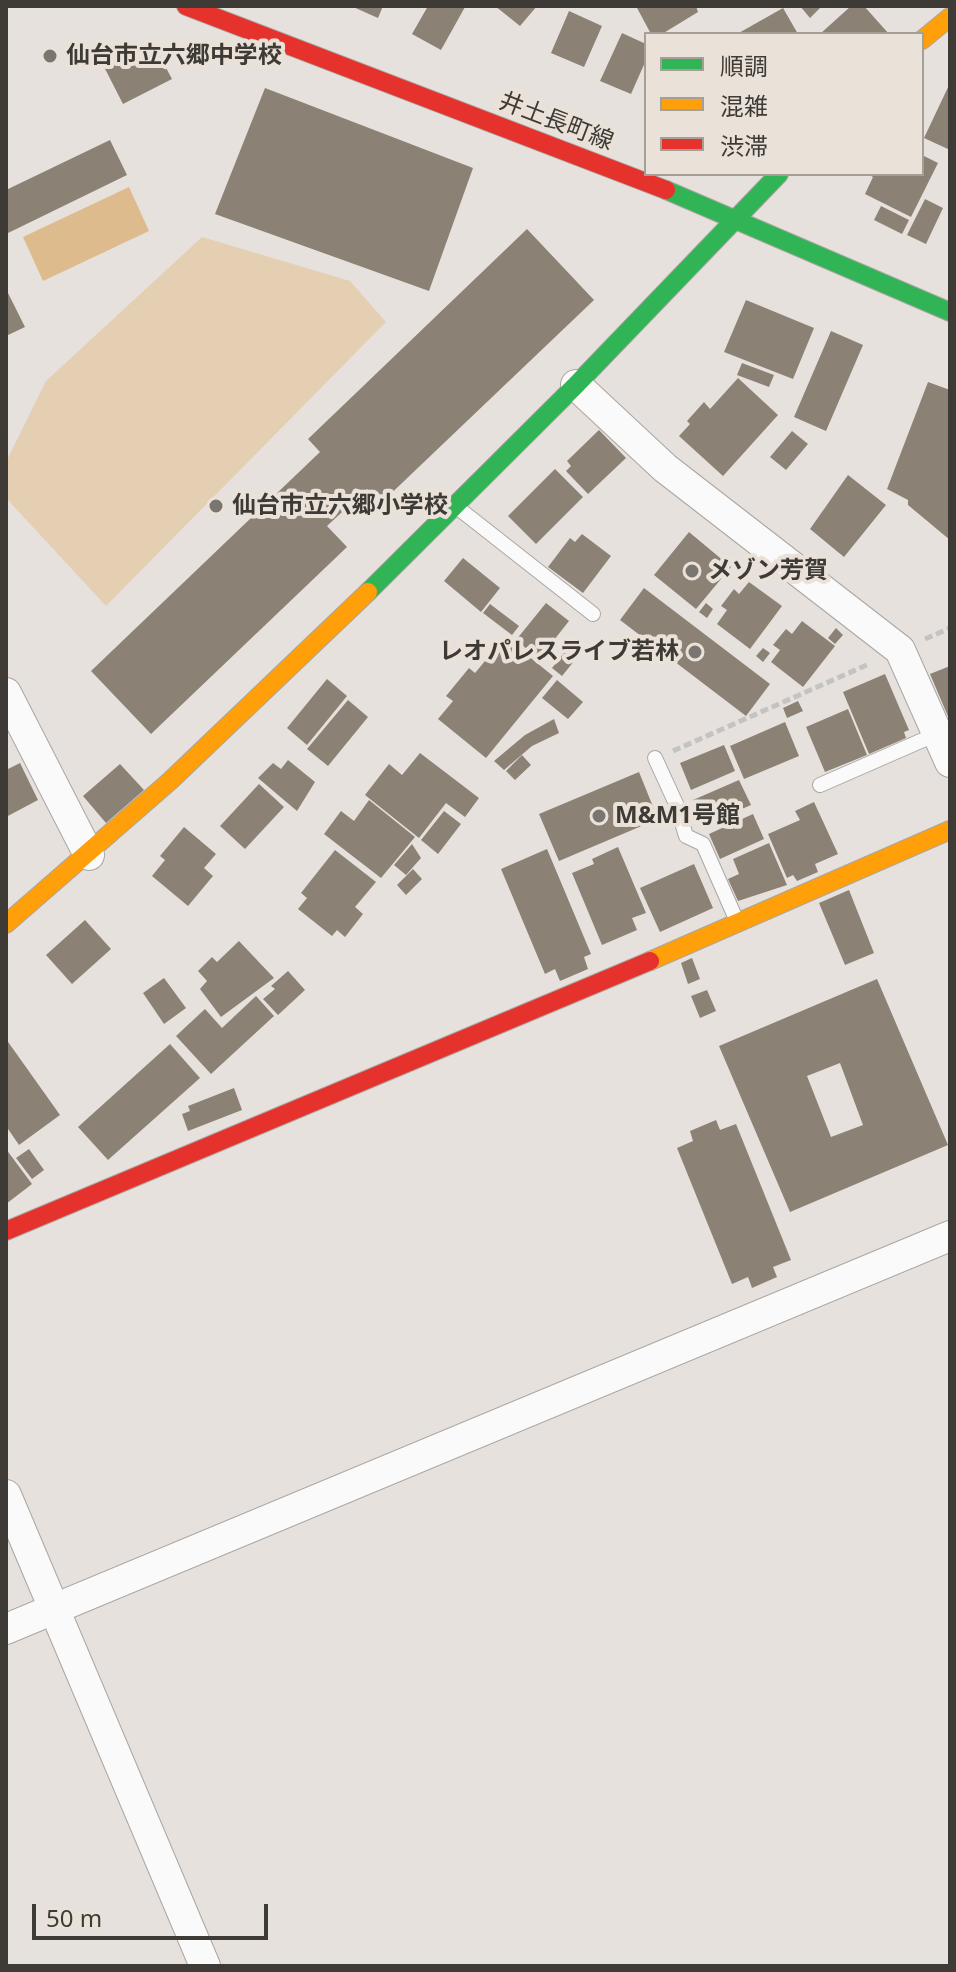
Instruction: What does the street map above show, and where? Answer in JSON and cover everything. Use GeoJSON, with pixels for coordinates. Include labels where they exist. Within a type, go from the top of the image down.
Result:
{"type":"FeatureCollection","features":[{"type":"Feature","properties":{"kind":"street","name":"井土長町線"},"geometry":{"type":"LineString","coordinates":[[186,6],[736,218],[950,312]]}},
{"type":"Feature","properties":{"kind":"street"},"geometry":{"type":"LineString","coordinates":[[924,38],[950,17]]}},
{"type":"Feature","properties":{"kind":"street"},"geometry":{"type":"LineString","coordinates":[[6,924],[89,855],[170,781],[455,505],[576,385],[777,176]]}},
{"type":"Feature","properties":{"kind":"street"},"geometry":{"type":"LineString","coordinates":[[576,385],[665,468],[900,650],[944,731],[950,762]]}},
{"type":"Feature","properties":{"kind":"street"},"geometry":{"type":"LineString","coordinates":[[6,693],[89,855]]}},
{"type":"Feature","properties":{"kind":"street"},"geometry":{"type":"LineString","coordinates":[[6,1231],[738,923],[950,830]]}},
{"type":"Feature","properties":{"kind":"street"},"geometry":{"type":"LineString","coordinates":[[6,1629],[950,1236]]}},
{"type":"Feature","properties":{"kind":"street"},"geometry":{"type":"LineString","coordinates":[[6,1495],[205,1966]]}},
{"type":"Feature","properties":{"kind":"lane"},"geometry":{"type":"LineString","coordinates":[[455,505],[593,614]]}},
{"type":"Feature","properties":{"kind":"lane"},"geometry":{"type":"LineString","coordinates":[[820,785],[944,731]]}},
{"type":"Feature","properties":{"kind":"lane"},"geometry":{"type":"LineString","coordinates":[[655,758],[677,806],[686,836],[703,844],[738,923]]}},
{"type":"Feature","properties":{"kind":"path"},"geometry":{"type":"LineString","coordinates":[[655,758],[900,650]]}},
{"type":"Feature","properties":{"kind":"shaded area"},"geometry":{"type":"Polygon","coordinates":[[[129,187],[149,231],[43,281],[23,237],[129,187]]]}},
{"type":"Feature","properties":{"kind":"shaded area"},"geometry":{"type":"Polygon","coordinates":[[[202,237],[350,281],[386,322],[106,606],[6,498],[6,462],[46,381],[202,237]]]}},
{"type":"Feature","properties":{"kind":"building"},"geometry":{"type":"Polygon","coordinates":[[[351,6],[383,6],[378,18],[351,6]]]}},
{"type":"Feature","properties":{"kind":"building"},"geometry":{"type":"Polygon","coordinates":[[[428,6],[465,7],[441,50],[412,34],[428,6]]]}},
{"type":"Feature","properties":{"kind":"building"},"geometry":{"type":"Polygon","coordinates":[[[495,6],[537,6],[520,26],[495,6]]]}},
{"type":"Feature","properties":{"kind":"building"},"geometry":{"type":"Polygon","coordinates":[[[636,6],[696,6],[698,12],[665,32],[650,32],[636,6]]]}},
{"type":"Feature","properties":{"kind":"building"},"geometry":{"type":"Polygon","coordinates":[[[800,6],[822,6],[810,18],[800,6]]]}},
{"type":"Feature","properties":{"kind":"building"},"geometry":{"type":"Polygon","coordinates":[[[851,6],[864,6],[887,32],[822,32],[851,6]]]}},
{"type":"Feature","properties":{"kind":"building"},"geometry":{"type":"Polygon","coordinates":[[[783,8],[797,32],[741,32],[783,8]]]}},
{"type":"Feature","properties":{"kind":"building"},"geometry":{"type":"Polygon","coordinates":[[[569,11],[602,26],[584,67],[551,53],[569,11]]]}},
{"type":"Feature","properties":{"kind":"building"},"geometry":{"type":"Polygon","coordinates":[[[622,33],[644,43],[644,65],[631,94],[600,81],[622,33]]]}},
{"type":"Feature","properties":{"kind":"building"},"geometry":{"type":"Polygon","coordinates":[[[121,48],[125,54],[135,49],[139,58],[156,49],[172,79],[123,104],[100,59],[121,48]]]}},
{"type":"Feature","properties":{"kind":"building"},"geometry":{"type":"Polygon","coordinates":[[[950,83],[950,150],[924,138],[950,83]]]}},
{"type":"Feature","properties":{"kind":"building"},"geometry":{"type":"Polygon","coordinates":[[[265,88],[473,168],[429,291],[215,214],[265,88]]]}},
{"type":"Feature","properties":{"kind":"building"},"geometry":{"type":"Polygon","coordinates":[[[110,140],[127,175],[6,234],[6,190],[110,140]]]}},
{"type":"Feature","properties":{"kind":"building"},"geometry":{"type":"Polygon","coordinates":[[[924,156],[938,163],[911,217],[865,194],[873,177],[924,176],[924,156]]]}},
{"type":"Feature","properties":{"kind":"building"},"geometry":{"type":"Polygon","coordinates":[[[925,199],[943,208],[926,244],[907,235],[925,199]]]}},
{"type":"Feature","properties":{"kind":"building"},"geometry":{"type":"Polygon","coordinates":[[[881,206],[909,220],[902,234],[874,220],[881,206]]]}},
{"type":"Feature","properties":{"kind":"building"},"geometry":{"type":"Polygon","coordinates":[[[527,229],[594,300],[380,504],[367,489],[327,526],[347,547],[151,734],[91,671],[320,452],[308,439],[527,229]]]}},
{"type":"Feature","properties":{"kind":"building"},"geometry":{"type":"Polygon","coordinates":[[[6,289],[25,327],[6,336],[6,289]]]}},
{"type":"Feature","properties":{"kind":"building"},"geometry":{"type":"Polygon","coordinates":[[[746,300],[814,328],[793,379],[724,352],[746,300]]]}},
{"type":"Feature","properties":{"kind":"building"},"geometry":{"type":"Polygon","coordinates":[[[831,331],[863,345],[826,431],[794,417],[831,331]]]}},
{"type":"Feature","properties":{"kind":"building"},"geometry":{"type":"Polygon","coordinates":[[[742,363],[774,375],[769,387],[737,375],[742,363]]]}},
{"type":"Feature","properties":{"kind":"building"},"geometry":{"type":"Polygon","coordinates":[[[738,378],[778,415],[723,476],[679,436],[690,424],[687,421],[704,402],[710,409],[738,378]]]}},
{"type":"Feature","properties":{"kind":"building"},"geometry":{"type":"Polygon","coordinates":[[[928,382],[950,390],[950,540],[908,505],[908,500],[887,489],[928,382]]]}},
{"type":"Feature","properties":{"kind":"building"},"geometry":{"type":"Polygon","coordinates":[[[599,430],[626,458],[588,494],[566,471],[571,466],[567,461],[599,430]]]}},
{"type":"Feature","properties":{"kind":"building"},"geometry":{"type":"Polygon","coordinates":[[[792,431],[808,444],[786,470],[770,457],[792,431]]]}},
{"type":"Feature","properties":{"kind":"building"},"geometry":{"type":"Polygon","coordinates":[[[555,469],[583,497],[536,544],[508,516],[555,469]]]}},
{"type":"Feature","properties":{"kind":"building"},"geometry":{"type":"Polygon","coordinates":[[[848,475],[886,505],[844,557],[810,529],[848,475]]]}},
{"type":"Feature","properties":{"kind":"building","name":"メゾン芳賀"},"geometry":{"type":"Polygon","coordinates":[[[689,532],[731,567],[696,609],[654,575],[689,532]]]}},
{"type":"Feature","properties":{"kind":"building"},"geometry":{"type":"Polygon","coordinates":[[[582,534],[611,556],[583,593],[548,567],[570,538],[575,542],[582,534]]]}},
{"type":"Feature","properties":{"kind":"building"},"geometry":{"type":"Polygon","coordinates":[[[463,558],[500,588],[481,612],[444,581],[463,558]]]}},
{"type":"Feature","properties":{"kind":"building"},"geometry":{"type":"Polygon","coordinates":[[[749,582],[782,606],[750,649],[717,624],[727,610],[721,606],[734,589],[739,594],[749,582]]]}},
{"type":"Feature","properties":{"kind":"building","name":"レオパレスライブ若林"},"geometry":{"type":"Polygon","coordinates":[[[644,588],[770,684],[746,716],[620,620],[644,588]]]}},
{"type":"Feature","properties":{"kind":"building"},"geometry":{"type":"Polygon","coordinates":[[[546,603],[569,621],[539,659],[516,640],[546,603]]]}},
{"type":"Feature","properties":{"kind":"building"},"geometry":{"type":"Polygon","coordinates":[[[706,603],[713,609],[707,618],[699,612],[706,603]]]}},
{"type":"Feature","properties":{"kind":"building"},"geometry":{"type":"Polygon","coordinates":[[[490,604],[519,626],[512,635],[483,613],[490,604]]]}},
{"type":"Feature","properties":{"kind":"building"},"geometry":{"type":"Polygon","coordinates":[[[802,621],[835,646],[803,687],[771,662],[780,650],[773,645],[786,629],[792,634],[802,621]]]}},
{"type":"Feature","properties":{"kind":"building"},"geometry":{"type":"Polygon","coordinates":[[[836,628],[843,635],[835,644],[828,638],[836,628]]]}},
{"type":"Feature","properties":{"kind":"building"},"geometry":{"type":"Polygon","coordinates":[[[505,637],[553,676],[486,758],[438,719],[453,701],[446,696],[469,668],[475,673],[505,637]]]}},
{"type":"Feature","properties":{"kind":"building"},"geometry":{"type":"Polygon","coordinates":[[[569,647],[579,655],[562,676],[552,668],[569,647]]]}},
{"type":"Feature","properties":{"kind":"building"},"geometry":{"type":"Polygon","coordinates":[[[763,648],[770,653],[763,662],[756,656],[763,648]]]}},
{"type":"Feature","properties":{"kind":"building"},"geometry":{"type":"Polygon","coordinates":[[[950,666],[950,721],[930,674],[950,666]]]}},
{"type":"Feature","properties":{"kind":"building"},"geometry":{"type":"Polygon","coordinates":[[[885,674],[909,730],[904,732],[906,738],[869,754],[843,692],[885,674]]]}},
{"type":"Feature","properties":{"kind":"building"},"geometry":{"type":"Polygon","coordinates":[[[327,679],[347,696],[307,745],[287,728],[327,679]]]}},
{"type":"Feature","properties":{"kind":"building"},"geometry":{"type":"Polygon","coordinates":[[[557,680],[583,702],[568,719],[542,698],[557,680]]]}},
{"type":"Feature","properties":{"kind":"building"},"geometry":{"type":"Polygon","coordinates":[[[348,700],[368,717],[328,766],[307,749],[348,700]]]}},
{"type":"Feature","properties":{"kind":"building"},"geometry":{"type":"Polygon","coordinates":[[[798,701],[803,711],[787,718],[783,708],[798,701]]]}},
{"type":"Feature","properties":{"kind":"building"},"geometry":{"type":"Polygon","coordinates":[[[848,709],[867,755],[825,772],[806,727],[848,709]]]}},
{"type":"Feature","properties":{"kind":"building"},"geometry":{"type":"Polygon","coordinates":[[[554,719],[559,733],[532,746],[504,770],[494,761],[525,735],[554,719]]]}},
{"type":"Feature","properties":{"kind":"building"},"geometry":{"type":"Polygon","coordinates":[[[785,722],[799,756],[744,779],[730,746],[785,722]]]}},
{"type":"Feature","properties":{"kind":"building"},"geometry":{"type":"Polygon","coordinates":[[[724,745],[735,771],[691,790],[680,763],[724,745]]]}},
{"type":"Feature","properties":{"kind":"building"},"geometry":{"type":"Polygon","coordinates":[[[420,753],[479,798],[465,817],[446,803],[419,838],[365,795],[389,764],[402,775],[420,753]]]}},
{"type":"Feature","properties":{"kind":"building"},"geometry":{"type":"Polygon","coordinates":[[[522,755],[531,765],[515,780],[506,771],[522,755]]]}},
{"type":"Feature","properties":{"kind":"building"},"geometry":{"type":"Polygon","coordinates":[[[288,760],[315,782],[297,811],[258,778],[273,763],[281,769],[288,760]]]}},
{"type":"Feature","properties":{"kind":"building"},"geometry":{"type":"Polygon","coordinates":[[[20,763],[38,800],[6,817],[6,770],[20,763]]]}},
{"type":"Feature","properties":{"kind":"building"},"geometry":{"type":"Polygon","coordinates":[[[120,764],[144,790],[106,823],[83,796],[120,764]]]}},
{"type":"Feature","properties":{"kind":"building","name":"M&M1号館"},"geometry":{"type":"Polygon","coordinates":[[[639,772],[658,819],[559,861],[539,814],[639,772]]]}},
{"type":"Feature","properties":{"kind":"building"},"geometry":{"type":"Polygon","coordinates":[[[739,780],[751,805],[705,825],[693,800],[739,780]]]}},
{"type":"Feature","properties":{"kind":"building"},"geometry":{"type":"Polygon","coordinates":[[[259,784],[284,807],[245,849],[220,826],[259,784]]]}},
{"type":"Feature","properties":{"kind":"building"},"geometry":{"type":"Polygon","coordinates":[[[369,800],[415,837],[381,878],[324,834],[341,811],[354,821],[369,800]]]}},
{"type":"Feature","properties":{"kind":"building"},"geometry":{"type":"Polygon","coordinates":[[[814,802],[838,854],[815,864],[818,872],[797,881],[793,875],[787,878],[768,834],[800,820],[795,811],[814,802]]]}},
{"type":"Feature","properties":{"kind":"building"},"geometry":{"type":"Polygon","coordinates":[[[444,811],[461,824],[438,854],[421,840],[444,811]]]}},
{"type":"Feature","properties":{"kind":"building"},"geometry":{"type":"Polygon","coordinates":[[[753,814],[764,839],[720,859],[709,834],[753,814]]]}},
{"type":"Feature","properties":{"kind":"building"},"geometry":{"type":"Polygon","coordinates":[[[184,827],[216,854],[204,868],[213,876],[188,906],[152,876],[165,860],[160,856],[184,827]]]}},
{"type":"Feature","properties":{"kind":"building"},"geometry":{"type":"Polygon","coordinates":[[[769,843],[787,885],[738,901],[728,879],[739,874],[733,859],[769,843]]]}},
{"type":"Feature","properties":{"kind":"building"},"geometry":{"type":"Polygon","coordinates":[[[412,844],[421,858],[406,875],[394,865],[412,844]]]}},
{"type":"Feature","properties":{"kind":"building"},"geometry":{"type":"Polygon","coordinates":[[[618,847],[646,913],[632,918],[637,930],[602,945],[572,873],[594,864],[592,859],[618,847]]]}},
{"type":"Feature","properties":{"kind":"building"},"geometry":{"type":"Polygon","coordinates":[[[547,849],[591,954],[584,957],[588,969],[560,981],[555,969],[545,974],[501,869],[547,849]]]}},
{"type":"Feature","properties":{"kind":"building"},"geometry":{"type":"Polygon","coordinates":[[[335,850],[376,882],[355,907],[363,914],[345,937],[337,930],[332,936],[298,909],[307,898],[301,893],[335,850]]]}},
{"type":"Feature","properties":{"kind":"building"},"geometry":{"type":"Polygon","coordinates":[[[694,864],[713,908],[660,932],[640,888],[694,864]]]}},
{"type":"Feature","properties":{"kind":"building"},"geometry":{"type":"Polygon","coordinates":[[[413,869],[422,879],[406,895],[397,885],[413,869]]]}},
{"type":"Feature","properties":{"kind":"building"},"geometry":{"type":"Polygon","coordinates":[[[849,890],[874,953],[845,965],[819,903],[849,890]]]}},
{"type":"Feature","properties":{"kind":"building"},"geometry":{"type":"Polygon","coordinates":[[[85,920],[111,949],[72,984],[46,955],[85,920]]]}},
{"type":"Feature","properties":{"kind":"building"},"geometry":{"type":"Polygon","coordinates":[[[239,941],[274,978],[221,1017],[200,989],[207,981],[198,971],[212,957],[217,962],[239,941]]]}},
{"type":"Feature","properties":{"kind":"building"},"geometry":{"type":"Polygon","coordinates":[[[692,958],[700,979],[688,984],[681,963],[692,958]]]}},
{"type":"Feature","properties":{"kind":"building"},"geometry":{"type":"Polygon","coordinates":[[[288,971],[305,990],[278,1015],[263,999],[275,989],[271,986],[288,971]]]}},
{"type":"Feature","properties":{"kind":"building"},"geometry":{"type":"Polygon","coordinates":[[[164,978],[186,1008],[164,1024],[143,993],[164,978]]]}},
{"type":"Feature","properties":{"kind":"building"},"geometry":{"type":"Polygon","coordinates":[[[877,979],[948,1145],[790,1212],[719,1046],[877,979]],[[840,1063],[807,1076],[831,1137],[863,1125],[840,1063]]]}},
{"type":"Feature","properties":{"kind":"building"},"geometry":{"type":"Polygon","coordinates":[[[707,990],[716,1011],[700,1018],[691,996],[707,990]]]}},
{"type":"Feature","properties":{"kind":"building"},"geometry":{"type":"Polygon","coordinates":[[[256,996],[274,1016],[211,1074],[176,1036],[205,1009],[222,1028],[256,996]]]}},
{"type":"Feature","properties":{"kind":"building"},"geometry":{"type":"Polygon","coordinates":[[[6,1039],[60,1115],[19,1145],[6,1126],[6,1039]]]}},
{"type":"Feature","properties":{"kind":"building"},"geometry":{"type":"Polygon","coordinates":[[[170,1044],[200,1078],[108,1160],[78,1127],[170,1044]]]}},
{"type":"Feature","properties":{"kind":"building"},"geometry":{"type":"Polygon","coordinates":[[[234,1088],[242,1110],[188,1131],[182,1114],[190,1111],[188,1106],[234,1088]]]}},
{"type":"Feature","properties":{"kind":"building"},"geometry":{"type":"Polygon","coordinates":[[[716,1120],[720,1130],[736,1124],[791,1260],[773,1267],[777,1277],[752,1288],[748,1277],[732,1284],[677,1148],[693,1141],[690,1131],[716,1120]]]}},
{"type":"Feature","properties":{"kind":"building"},"geometry":{"type":"Polygon","coordinates":[[[6,1149],[32,1184],[6,1204],[6,1149]]]}},
{"type":"Feature","properties":{"kind":"building"},"geometry":{"type":"Polygon","coordinates":[[[29,1149],[44,1170],[32,1179],[16,1158],[29,1149]]]}},
{"type":"Feature","properties":{"kind":"traffic: fast"},"geometry":{"type":"LineString","coordinates":[[368,592],[576,385],[777,176]]}},
{"type":"Feature","properties":{"kind":"traffic: fast"},"geometry":{"type":"LineString","coordinates":[[666,190],[950,312]]}},
{"type":"Feature","properties":{"kind":"traffic: slow"},"geometry":{"type":"LineString","coordinates":[[924,38],[950,17]]}},
{"type":"Feature","properties":{"kind":"traffic: slow"},"geometry":{"type":"LineString","coordinates":[[6,924],[170,781],[368,592]]}},
{"type":"Feature","properties":{"kind":"traffic: slow"},"geometry":{"type":"LineString","coordinates":[[650,961],[950,830]]}},
{"type":"Feature","properties":{"kind":"traffic: jam"},"geometry":{"type":"LineString","coordinates":[[186,6],[666,190]]}},
{"type":"Feature","properties":{"kind":"traffic: jam"},"geometry":{"type":"LineString","coordinates":[[6,1231],[650,961]]}},
{"type":"Feature","properties":{"kind":"place","name":"仙台市立六郷中学校"},"geometry":{"type":"Point","coordinates":[50,56]}},
{"type":"Feature","properties":{"kind":"place","name":"仙台市立六郷小学校"},"geometry":{"type":"Point","coordinates":[216,506]}},
{"type":"Feature","properties":{"kind":"place","name":"メゾン芳賀"},"geometry":{"type":"Point","coordinates":[692,571]}},
{"type":"Feature","properties":{"kind":"place","name":"レオパレスライブ若林"},"geometry":{"type":"Point","coordinates":[695,652]}},
{"type":"Feature","properties":{"kind":"place","name":"M&M1号館"},"geometry":{"type":"Point","coordinates":[599,816]}}]}
